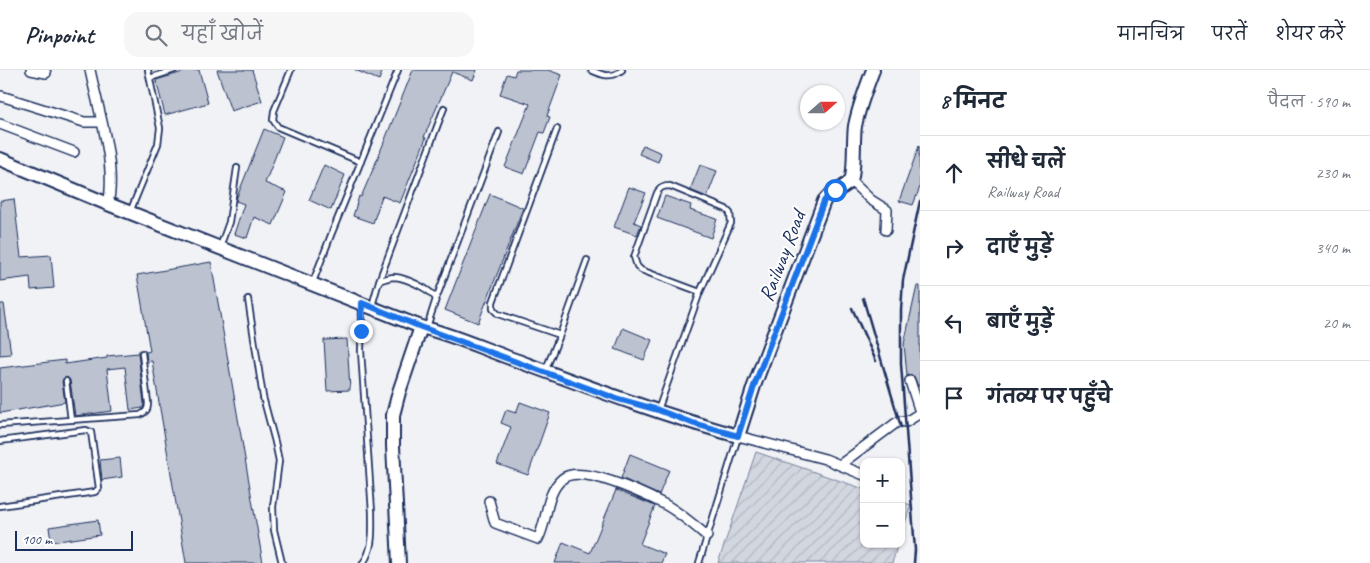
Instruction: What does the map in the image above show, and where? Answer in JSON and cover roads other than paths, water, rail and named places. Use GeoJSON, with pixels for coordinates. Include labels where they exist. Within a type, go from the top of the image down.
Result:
{"type":"FeatureCollection","features":[{"type":"Feature","properties":{"kind":"street"},"geometry":{"type":"LineString","coordinates":[[31,70],[46,73]]}},
{"type":"Feature","properties":{"kind":"street"},"geometry":{"type":"LineString","coordinates":[[90,70],[111,176],[108,204]]}},
{"type":"Feature","properties":{"kind":"street"},"geometry":{"type":"LineString","coordinates":[[873,70],[862,98],[855,125],[853,175],[850,180],[871,200],[887,210],[886,230]]}},
{"type":"Feature","properties":{"kind":"street"},"geometry":{"type":"LineString","coordinates":[[1,96],[84,122],[101,122]]}},
{"type":"Feature","properties":{"kind":"street"},"geometry":{"type":"LineString","coordinates":[[0,124],[74,152]]}},
{"type":"Feature","properties":{"kind":"street"},"geometry":{"type":"LineString","coordinates":[[0,159],[108,204],[423,328],[615,398],[658,410],[692,423],[841,464],[860,473]]}},
{"type":"Feature","properties":{"kind":"street","name":"Railway Road"},"geometry":{"type":"LineString","coordinates":[[738,436],[754,386],[824,201],[850,180]]}},
{"type":"Feature","properties":{"kind":"street"},"geometry":{"type":"LineString","coordinates":[[399,563],[393,446],[394,415],[399,392],[423,328]]}},
{"type":"Feature","properties":{"kind":"street"},"geometry":{"type":"LineString","coordinates":[[841,464],[896,423],[900,421],[906,422],[920,412],[910,381]]}},
{"type":"Feature","properties":{"kind":"street"},"geometry":{"type":"LineString","coordinates":[[489,501],[495,523],[538,539],[550,496],[561,480],[569,475],[585,474],[610,481],[664,504],[707,536]]}},
{"type":"Feature","properties":{"kind":"lane"},"geometry":{"type":"LineString","coordinates":[[129,212],[158,144],[160,128],[148,70]]}},
{"type":"Feature","properties":{"kind":"lane"},"geometry":{"type":"LineString","coordinates":[[150,78],[174,70]]}},
{"type":"Feature","properties":{"kind":"lane"},"geometry":{"type":"LineString","coordinates":[[291,70],[274,111],[273,120],[278,127],[361,162]]}},
{"type":"Feature","properties":{"kind":"lane"},"geometry":{"type":"LineString","coordinates":[[313,284],[398,70]]}},
{"type":"Feature","properties":{"kind":"lane"},"geometry":{"type":"LineString","coordinates":[[591,70],[606,76],[615,75],[622,70]]}},
{"type":"Feature","properties":{"kind":"lane"},"geometry":{"type":"LineString","coordinates":[[363,563],[370,548],[372,529],[361,351],[367,305],[379,281],[444,108]]}},
{"type":"Feature","properties":{"kind":"lane"},"geometry":{"type":"LineString","coordinates":[[557,129],[493,302],[493,309],[498,314],[560,335]]}},
{"type":"Feature","properties":{"kind":"lane"},"geometry":{"type":"LineString","coordinates":[[423,328],[436,299],[499,132]]}},
{"type":"Feature","properties":{"kind":"lane"},"geometry":{"type":"LineString","coordinates":[[220,248],[229,222],[237,168]]}},
{"type":"Feature","properties":{"kind":"lane"},"geometry":{"type":"LineString","coordinates":[[658,410],[700,292],[732,218],[726,209],[670,186],[665,186],[657,193],[634,257],[635,262],[641,270],[700,292]]}},
{"type":"Feature","properties":{"kind":"lane"},"geometry":{"type":"LineString","coordinates":[[545,371],[587,260]]}},
{"type":"Feature","properties":{"kind":"lane"},"geometry":{"type":"LineString","coordinates":[[379,281],[394,277],[399,278],[431,291],[436,299]]}},
{"type":"Feature","properties":{"kind":"lane"},"geometry":{"type":"LineString","coordinates":[[248,298],[263,397],[278,461],[273,507],[274,530],[282,563]]}},
{"type":"Feature","properties":{"kind":"lane"},"geometry":{"type":"LineString","coordinates":[[0,425],[140,415],[145,413],[148,409],[148,403],[142,353]]}},
{"type":"Feature","properties":{"kind":"lane"},"geometry":{"type":"LineString","coordinates":[[66,381],[71,420]]}},
{"type":"Feature","properties":{"kind":"lane"},"geometry":{"type":"LineString","coordinates":[[0,441],[86,430],[91,432],[99,488],[96,492],[0,506]]}},
{"type":"Feature","properties":{"kind":"lane"},"geometry":{"type":"LineString","coordinates":[[699,563],[738,436]]}},
{"type":"Feature","properties":{"kind":"railway"},"geometry":{"type":"LineString","coordinates":[[914,563],[915,550],[901,364],[901,310],[903,280],[920,201]]}},
{"type":"Feature","properties":{"kind":"railway"},"geometry":{"type":"LineString","coordinates":[[863,298],[901,427]]}},
{"type":"Feature","properties":{"kind":"railway"},"geometry":{"type":"LineString","coordinates":[[852,308],[876,361]]}}]}
